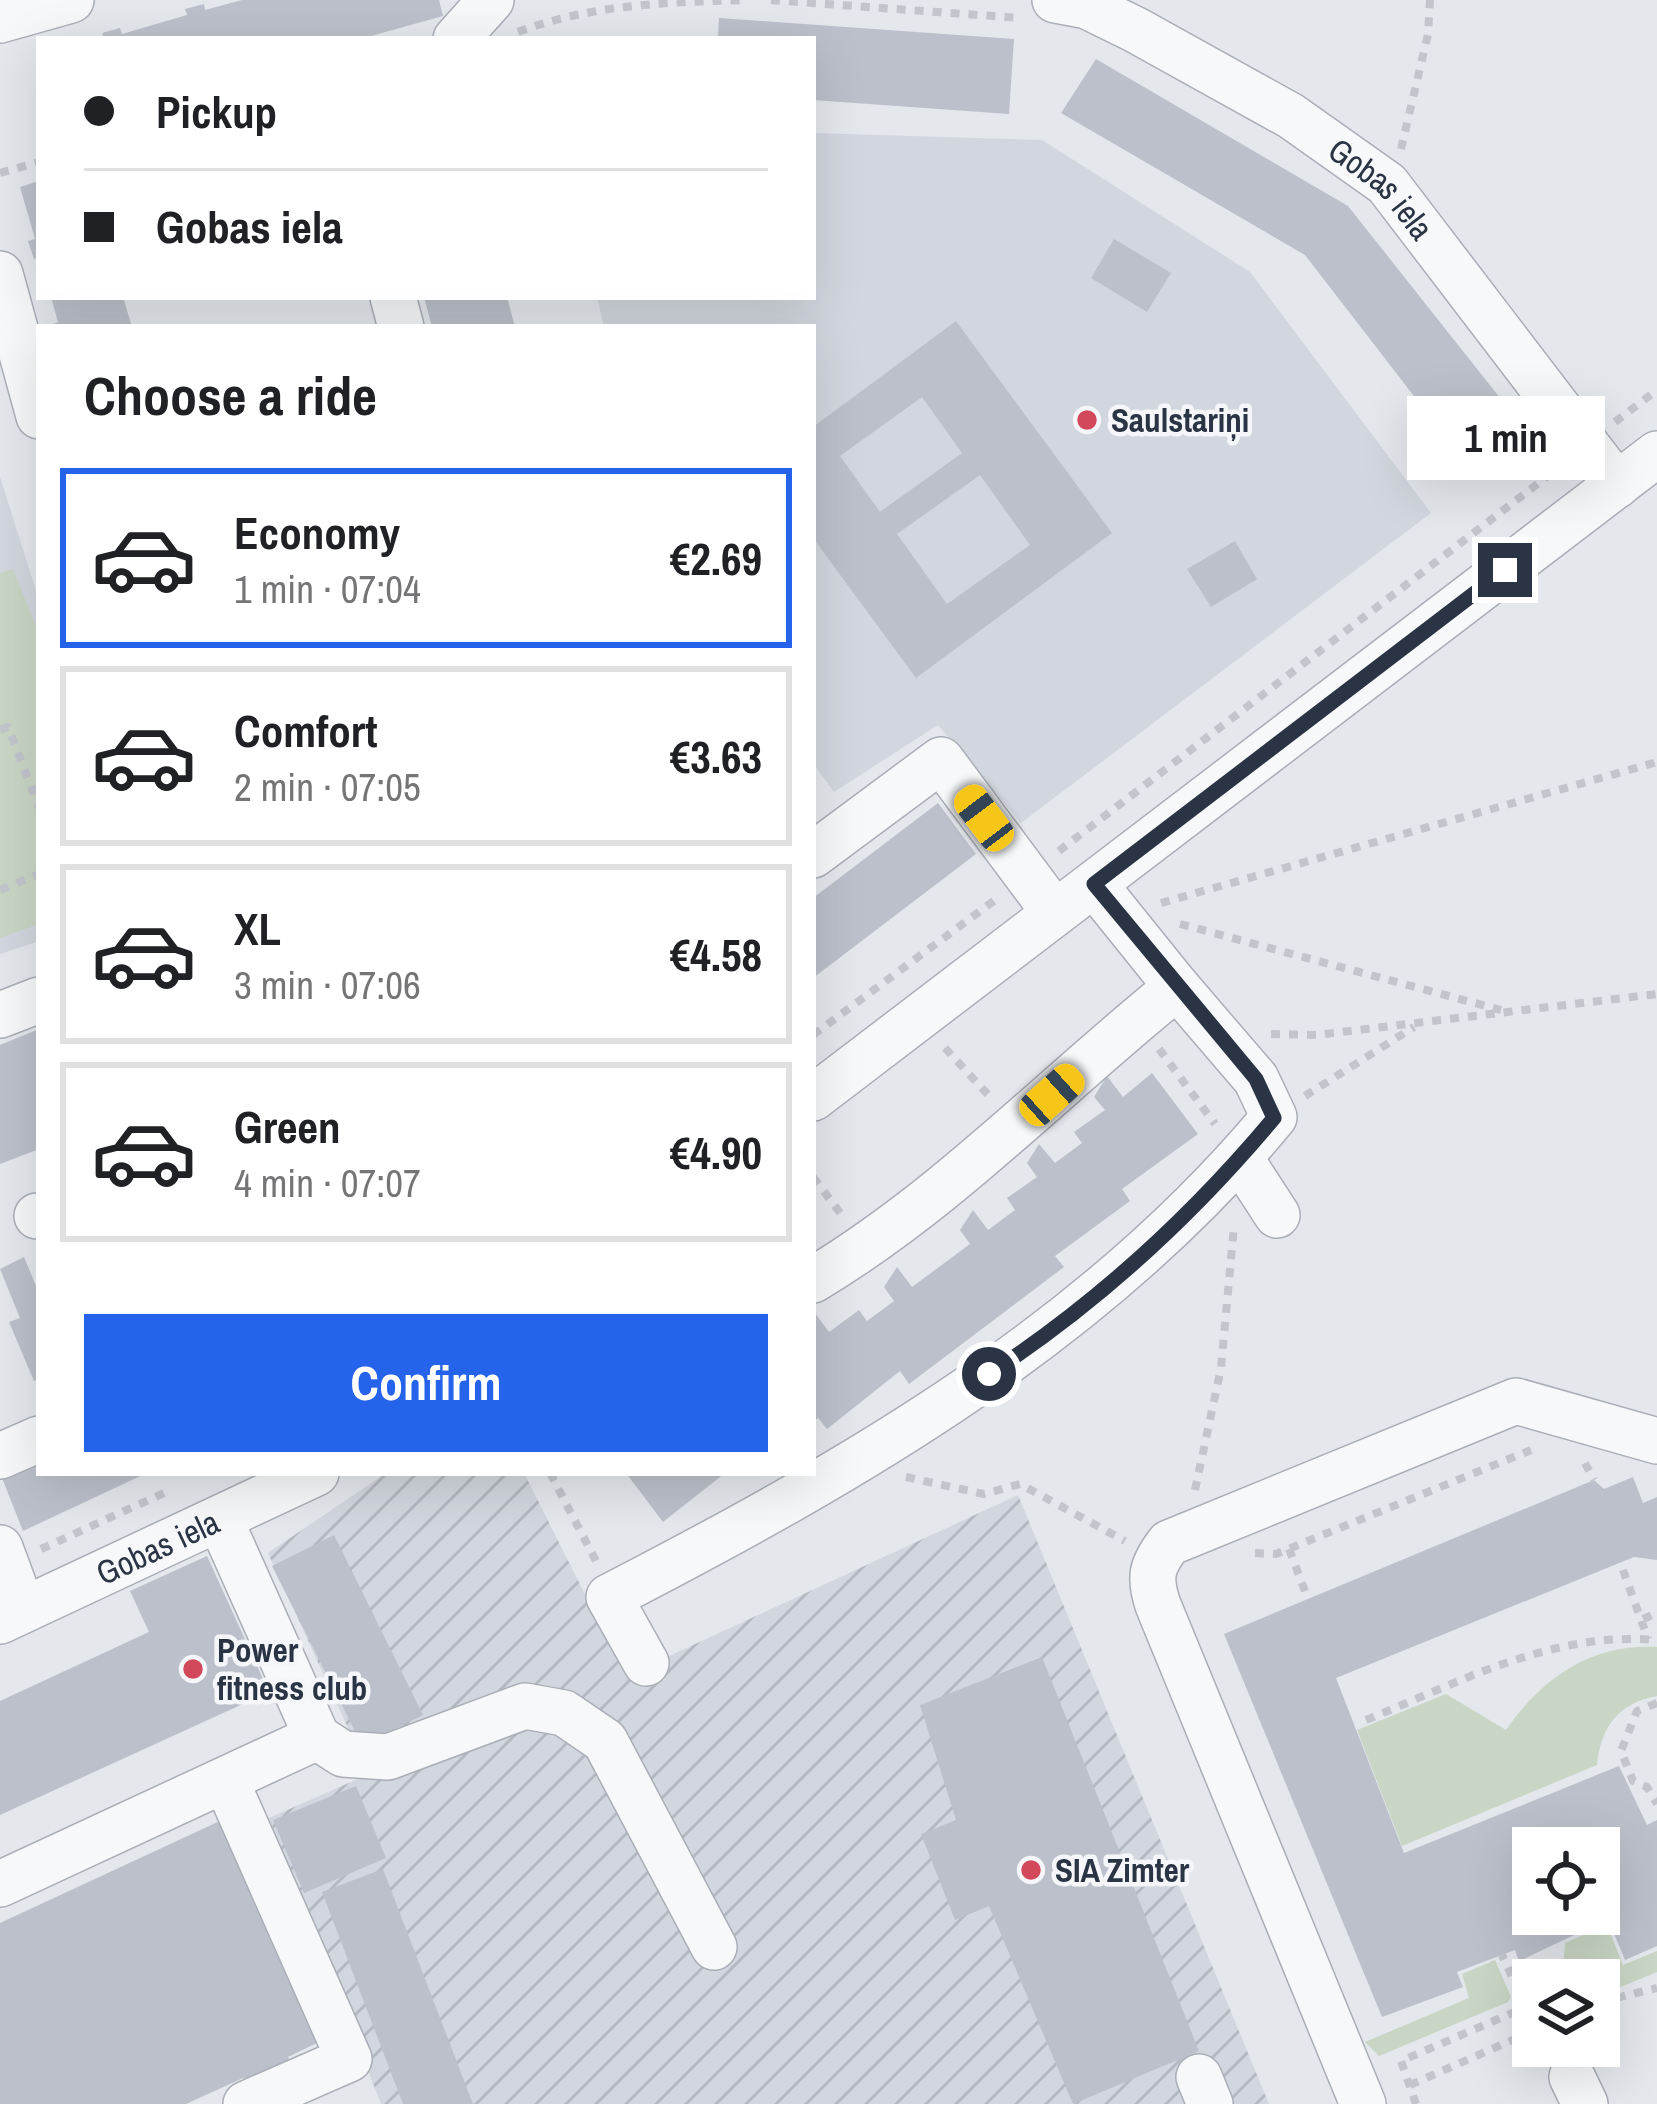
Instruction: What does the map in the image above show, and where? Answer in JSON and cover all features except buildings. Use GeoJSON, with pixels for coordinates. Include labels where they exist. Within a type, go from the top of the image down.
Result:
{"type":"FeatureCollection","features":[{"type":"Feature","properties":{"kind":"street"},"geometry":{"type":"LineString","coordinates":[[0,20],[70,0]]}},
{"type":"Feature","properties":{"kind":"street"},"geometry":{"type":"LineString","coordinates":[[459,36],[491,0]]}},
{"type":"Feature","properties":{"kind":"street","name":"Gobas iela"},"geometry":{"type":"LineString","coordinates":[[816,1096],[1055,913],[1102,895],[1641,477],[1588,446],[1387,184],[1291,116],[1103,14],[1042,9]]}},
{"type":"Feature","properties":{"kind":"street"},"geometry":{"type":"LineString","coordinates":[[0,274],[36,405]]}},
{"type":"Feature","properties":{"kind":"street"},"geometry":{"type":"LineString","coordinates":[[816,854],[941,760],[1055,913]]}},
{"type":"Feature","properties":{"kind":"street"},"geometry":{"type":"LineString","coordinates":[[646,1663],[609,1597],[852,1464],[1058,1329],[1240,1158],[1274,1118],[1256,1079],[1102,895]]}},
{"type":"Feature","properties":{"kind":"street"},"geometry":{"type":"LineString","coordinates":[[816,1278],[866,1248],[1017,1127],[1177,986]]}},
{"type":"Feature","properties":{"kind":"street"},"geometry":{"type":"LineString","coordinates":[[0,1015],[36,1001]]}},
{"type":"Feature","properties":{"kind":"street"},"geometry":{"type":"LineString","coordinates":[[1240,1158],[1277,1215]]}},
{"type":"Feature","properties":{"kind":"street"},"geometry":{"type":"LineString","coordinates":[[1375,2086],[1149,1580],[1171,1547],[1516,1401],[1657,1441]]}},
{"type":"Feature","properties":{"kind":"street"},"geometry":{"type":"LineString","coordinates":[[0,1456],[36,1440]]}},
{"type":"Feature","properties":{"kind":"street","name":"Gobas iela"},"geometry":{"type":"LineString","coordinates":[[12,1616],[221,1522],[310,1476]]}},
{"type":"Feature","properties":{"kind":"street"},"geometry":{"type":"LineString","coordinates":[[221,1522],[317,1737],[343,1754],[388,1757],[524,1706],[564,1713],[604,1741],[714,1947]]}},
{"type":"Feature","properties":{"kind":"street"},"geometry":{"type":"LineString","coordinates":[[3,1557],[12,1616]]}},
{"type":"Feature","properties":{"kind":"street"},"geometry":{"type":"LineString","coordinates":[[0,1884],[317,1737]]}},
{"type":"Feature","properties":{"kind":"street"},"geometry":{"type":"LineString","coordinates":[[226,1781],[349,2059],[246,2104]]}},
{"type":"Feature","properties":{"kind":"path"},"geometry":{"type":"LineString","coordinates":[[509,36],[555,18],[627,5],[747,0]]}},
{"type":"Feature","properties":{"kind":"path"},"geometry":{"type":"LineString","coordinates":[[771,0],[1042,9]]}},
{"type":"Feature","properties":{"kind":"path"},"geometry":{"type":"LineString","coordinates":[[1387,184],[1404,140],[1428,34],[1430,0]]}},
{"type":"Feature","properties":{"kind":"path"},"geometry":{"type":"LineString","coordinates":[[0,172],[36,163]]}},
{"type":"Feature","properties":{"kind":"path"},"geometry":{"type":"LineString","coordinates":[[816,1033],[1657,390]]}},
{"type":"Feature","properties":{"kind":"path"},"geometry":{"type":"LineString","coordinates":[[0,730],[8,727],[36,799]]}},
{"type":"Feature","properties":{"kind":"path"},"geometry":{"type":"LineString","coordinates":[[1102,895],[1131,911],[1657,762]]}},
{"type":"Feature","properties":{"kind":"path"},"geometry":{"type":"LineString","coordinates":[[0,890],[36,875]]}},
{"type":"Feature","properties":{"kind":"path"},"geometry":{"type":"LineString","coordinates":[[1174,923],[1509,1012]]}},
{"type":"Feature","properties":{"kind":"path"},"geometry":{"type":"LineString","coordinates":[[1215,1033],[1316,1035],[1657,994]]}},
{"type":"Feature","properties":{"kind":"path"},"geometry":{"type":"LineString","coordinates":[[852,1464],[984,1494],[1020,1484],[1171,1547],[1221,1368],[1240,1158],[1137,1019]]}},
{"type":"Feature","properties":{"kind":"path"},"geometry":{"type":"LineString","coordinates":[[1274,1118],[1421,1023]]}},
{"type":"Feature","properties":{"kind":"path"},"geometry":{"type":"LineString","coordinates":[[936,1038],[1017,1127]]}},
{"type":"Feature","properties":{"kind":"path"},"geometry":{"type":"LineString","coordinates":[[1249,1545],[1262,1555],[1289,1550],[1538,1447]]}},
{"type":"Feature","properties":{"kind":"path"},"geometry":{"type":"LineString","coordinates":[[1576,1449],[1594,1480]]}},
{"type":"Feature","properties":{"kind":"path"},"geometry":{"type":"LineString","coordinates":[[552,1476],[614,1595]]}},
{"type":"Feature","properties":{"kind":"path"},"geometry":{"type":"LineString","coordinates":[[3,1557],[169,1492]]}},
{"type":"Feature","properties":{"kind":"path"},"geometry":{"type":"LineString","coordinates":[[1289,1550],[1308,1599]]}},
{"type":"Feature","properties":{"kind":"path"},"geometry":{"type":"LineString","coordinates":[[1366,1720],[1539,1651],[1608,1639],[1652,1639],[1623,1570]]}},
{"type":"Feature","properties":{"kind":"path"},"geometry":{"type":"LineString","coordinates":[[1643,1619],[1657,1613]]}},
{"type":"Feature","properties":{"kind":"path"},"geometry":{"type":"LineString","coordinates":[[1657,1703],[1637,1711],[1621,1751],[1633,1781],[1647,1787],[1657,1804]]}},
{"type":"Feature","properties":{"kind":"path"},"geometry":{"type":"LineString","coordinates":[[1502,1955],[1512,1977]]}},
{"type":"Feature","properties":{"kind":"path"},"geometry":{"type":"LineString","coordinates":[[1620,1997],[1657,1988]]}},
{"type":"Feature","properties":{"kind":"path"},"geometry":{"type":"LineString","coordinates":[[1375,2086],[1401,2061],[1512,2013]]}},
{"type":"Feature","properties":{"kind":"path"},"geometry":{"type":"LineString","coordinates":[[1410,2085],[1512,2039]]}},
{"type":"Feature","properties":{"kind":"path"},"geometry":{"type":"LineString","coordinates":[[1401,2061],[1416,2104]]}},
{"type":"Feature","properties":{"kind":"shaded area","name":"Saulstariņi"},"geometry":{"type":"Polygon","coordinates":[[[816,133],[1042,140],[1250,272],[1431,513],[1021,823],[938,725],[834,792],[816,767],[816,324],[603,324],[598,300],[816,300],[816,133]]]}},
{"type":"Feature","properties":{"kind":"shaded area"},"geometry":{"type":"Polygon","coordinates":[[[0,477],[36,591],[36,942],[0,954],[0,477]]]}},
{"type":"Feature","properties":{"kind":"shaded area"},"geometry":{"type":"Polygon","coordinates":[[[382,1476],[526,1476],[626,1676],[1018,1495],[1269,2104],[381,2104],[269,1818],[369,1774],[268,1553],[382,1476]]]}},
{"type":"Feature","properties":{"kind":"green space"},"geometry":{"type":"Polygon","coordinates":[[[13,569],[36,626],[36,925],[0,938],[0,573],[13,569]]]}},
{"type":"Feature","properties":{"kind":"green space"},"geometry":{"type":"Polygon","coordinates":[[[1657,1647],[1657,1696],[1632,1704],[1614,1719],[1597,1765],[1402,1846],[1357,1730],[1446,1694],[1506,1730],[1535,1695],[1570,1668],[1610,1651],[1657,1647]]]}},
{"type":"Feature","properties":{"kind":"green space"},"geometry":{"type":"Polygon","coordinates":[[[1584,1935],[1611,1935],[1623,1965],[1657,1951],[1657,1972],[1620,1987],[1620,1959],[1564,1959],[1565,1943],[1584,1935]]]}},
{"type":"Feature","properties":{"kind":"green space"},"geometry":{"type":"Polygon","coordinates":[[[1495,1960],[1511,1997],[1508,2002],[1379,2056],[1365,2042],[1469,1998],[1462,1974],[1495,1960]]]}},
{"type":"Feature","properties":{"kind":"place","name":"Saulstariņi"},"geometry":{"type":"Point","coordinates":[1087,420]}},
{"type":"Feature","properties":{"kind":"place","name":"Power fitness club"},"geometry":{"type":"Point","coordinates":[193,1669]}},
{"type":"Feature","properties":{"kind":"place","name":"SIA Zimter"},"geometry":{"type":"Point","coordinates":[1031,1870]}},
{"type":"Feature","properties":{"kind":"route"},"geometry":{"type":"LineString","coordinates":[[989,1374],[1058,1329],[1158,1241],[1274,1118],[1256,1079],[1094,884],[1505,570]]}}]}
